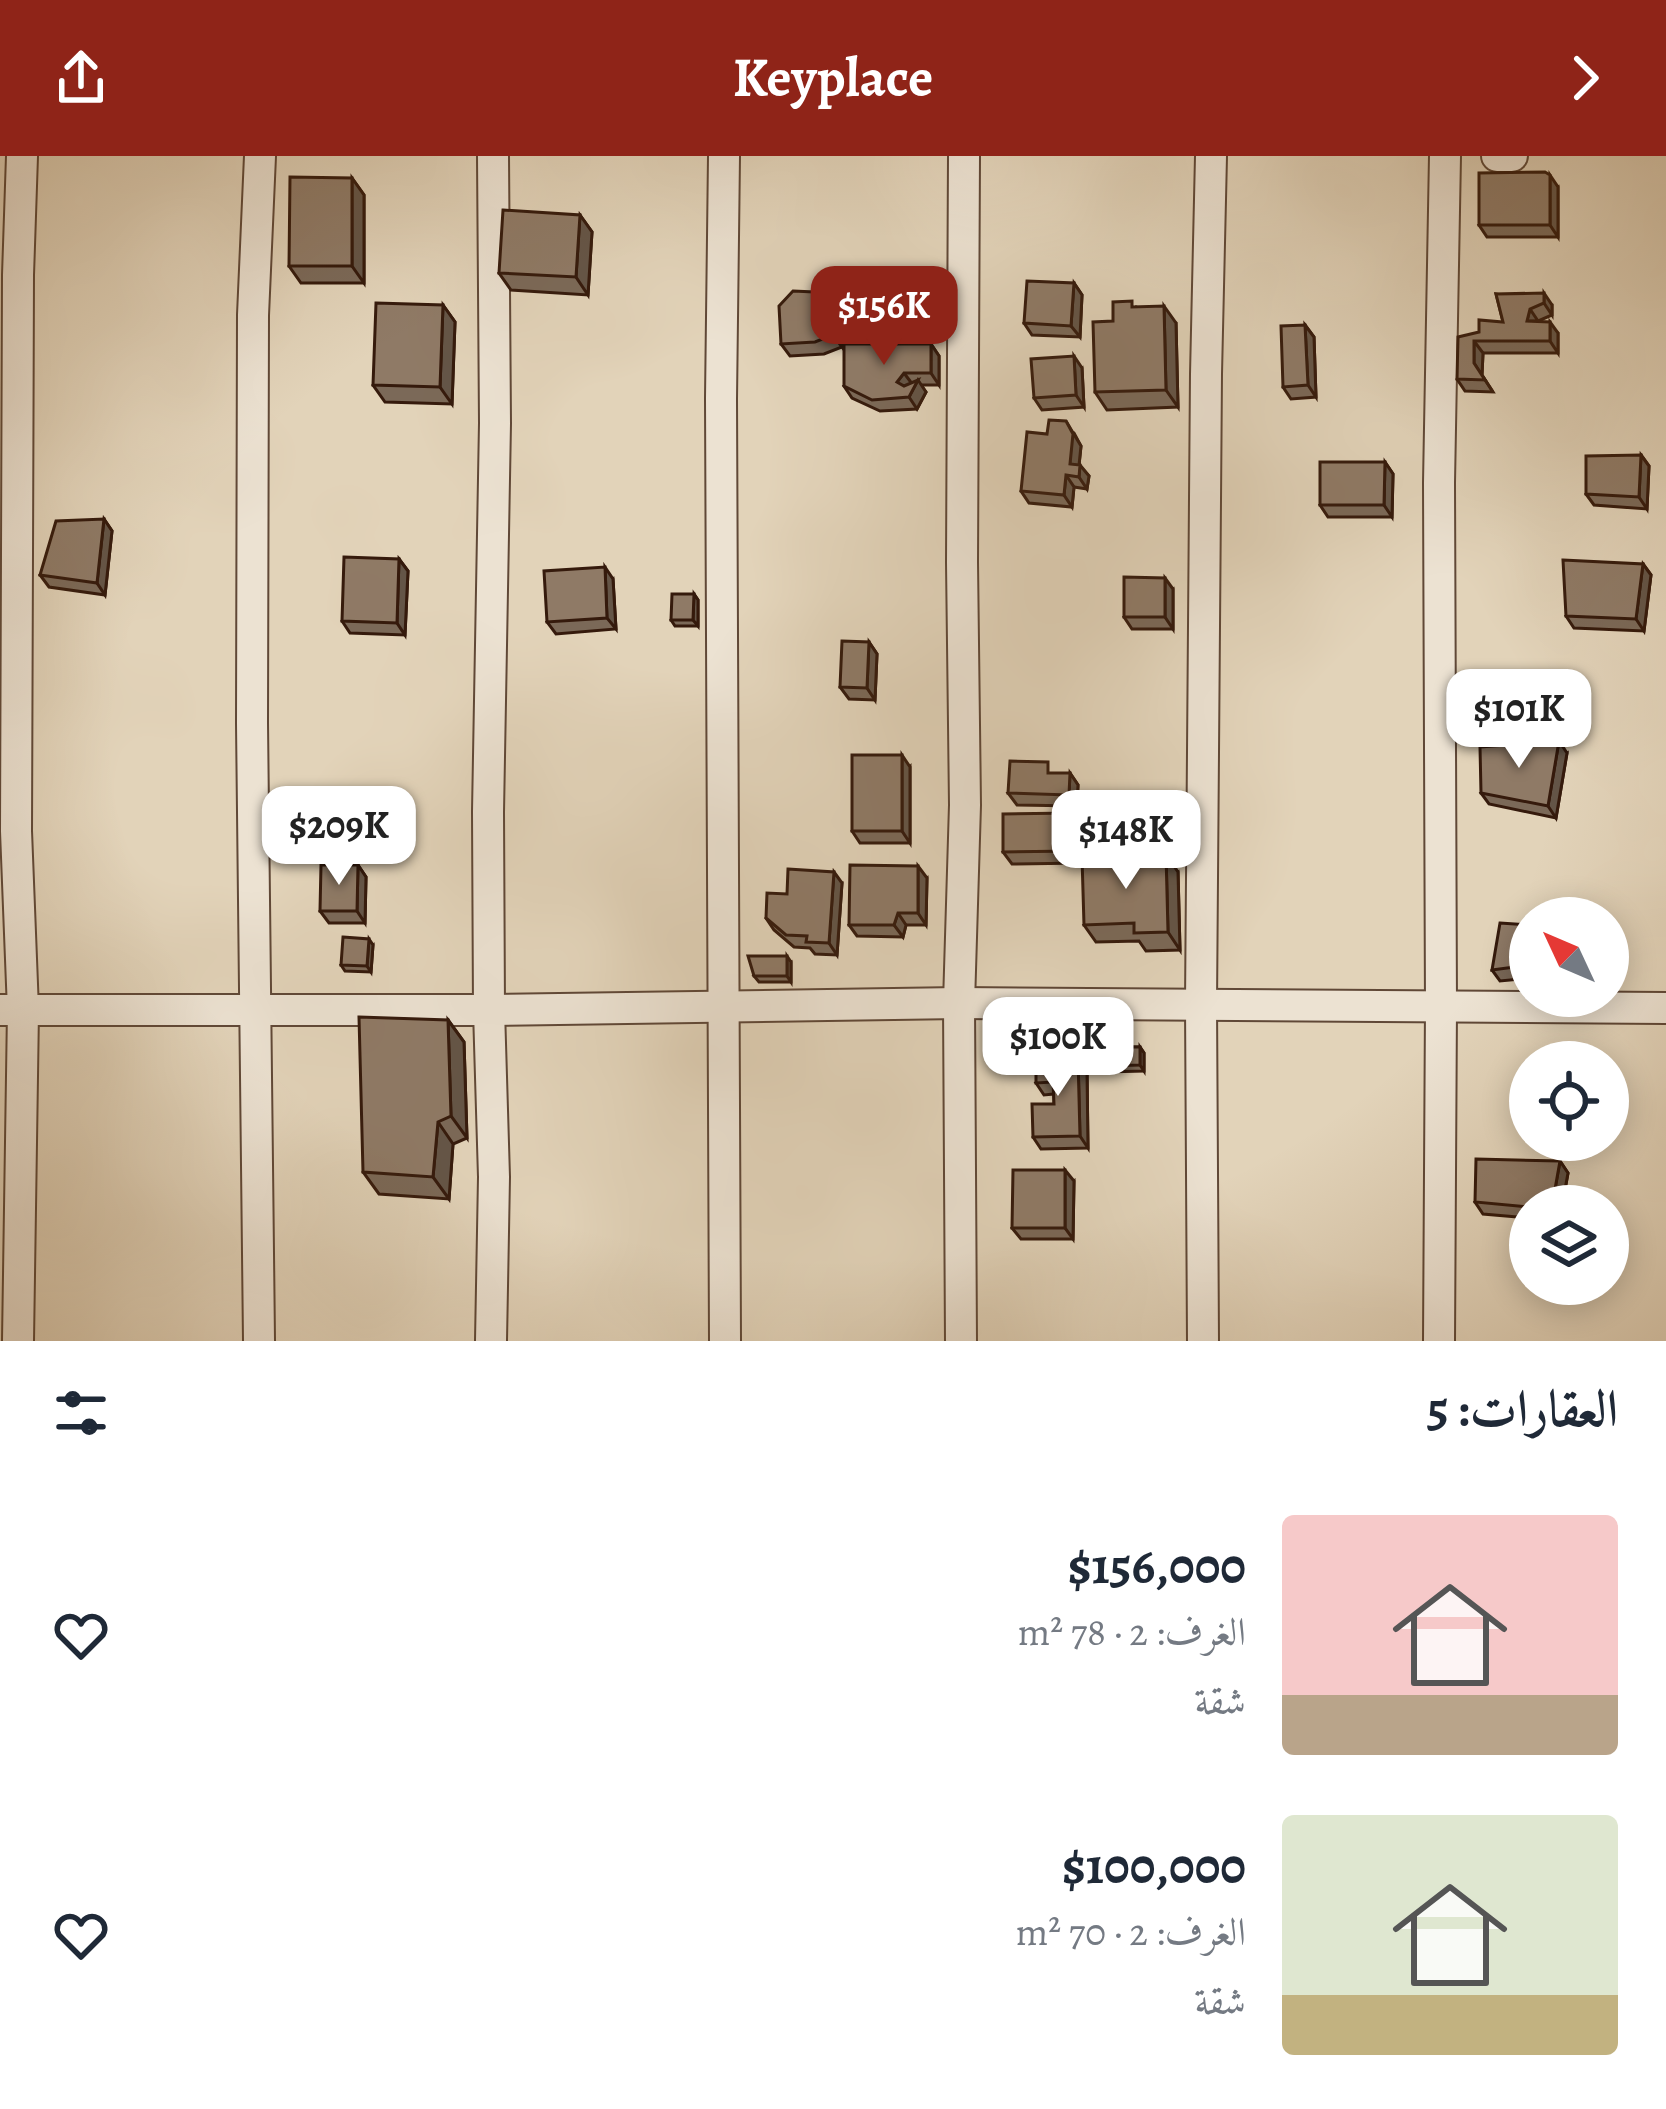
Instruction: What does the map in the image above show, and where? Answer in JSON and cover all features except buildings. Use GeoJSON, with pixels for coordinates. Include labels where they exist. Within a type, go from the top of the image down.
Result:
{"type":"FeatureCollection","features":[{"type":"Feature","properties":{"kind":"street"},"geometry":{"type":"LineString","coordinates":[[18,1341],[12,1010],[22,156]]}},
{"type":"Feature","properties":{"kind":"street"},"geometry":{"type":"LineString","coordinates":[[259,1341],[253,314],[260,156]]}},
{"type":"Feature","properties":{"kind":"street"},"geometry":{"type":"LineString","coordinates":[[491,1341],[494,1177],[488,812],[494,156]]}},
{"type":"Feature","properties":{"kind":"street"},"geometry":{"type":"LineString","coordinates":[[724,156],[725,1341]]}},
{"type":"Feature","properties":{"kind":"street"},"geometry":{"type":"LineString","coordinates":[[962,1341],[964,156]]}},
{"type":"Feature","properties":{"kind":"street"},"geometry":{"type":"LineString","coordinates":[[1203,1341],[1201,1004],[1211,156]]}},
{"type":"Feature","properties":{"kind":"street"},"geometry":{"type":"LineString","coordinates":[[1439,1341],[1439,483],[1445,156]]}},
{"type":"Feature","properties":{"kind":"street"},"geometry":{"type":"LineString","coordinates":[[1497,156],[1512,156]]}},
{"type":"Feature","properties":{"kind":"street"},"geometry":{"type":"LineString","coordinates":[[12,1010],[959,1003],[1666,1008]]}}]}
